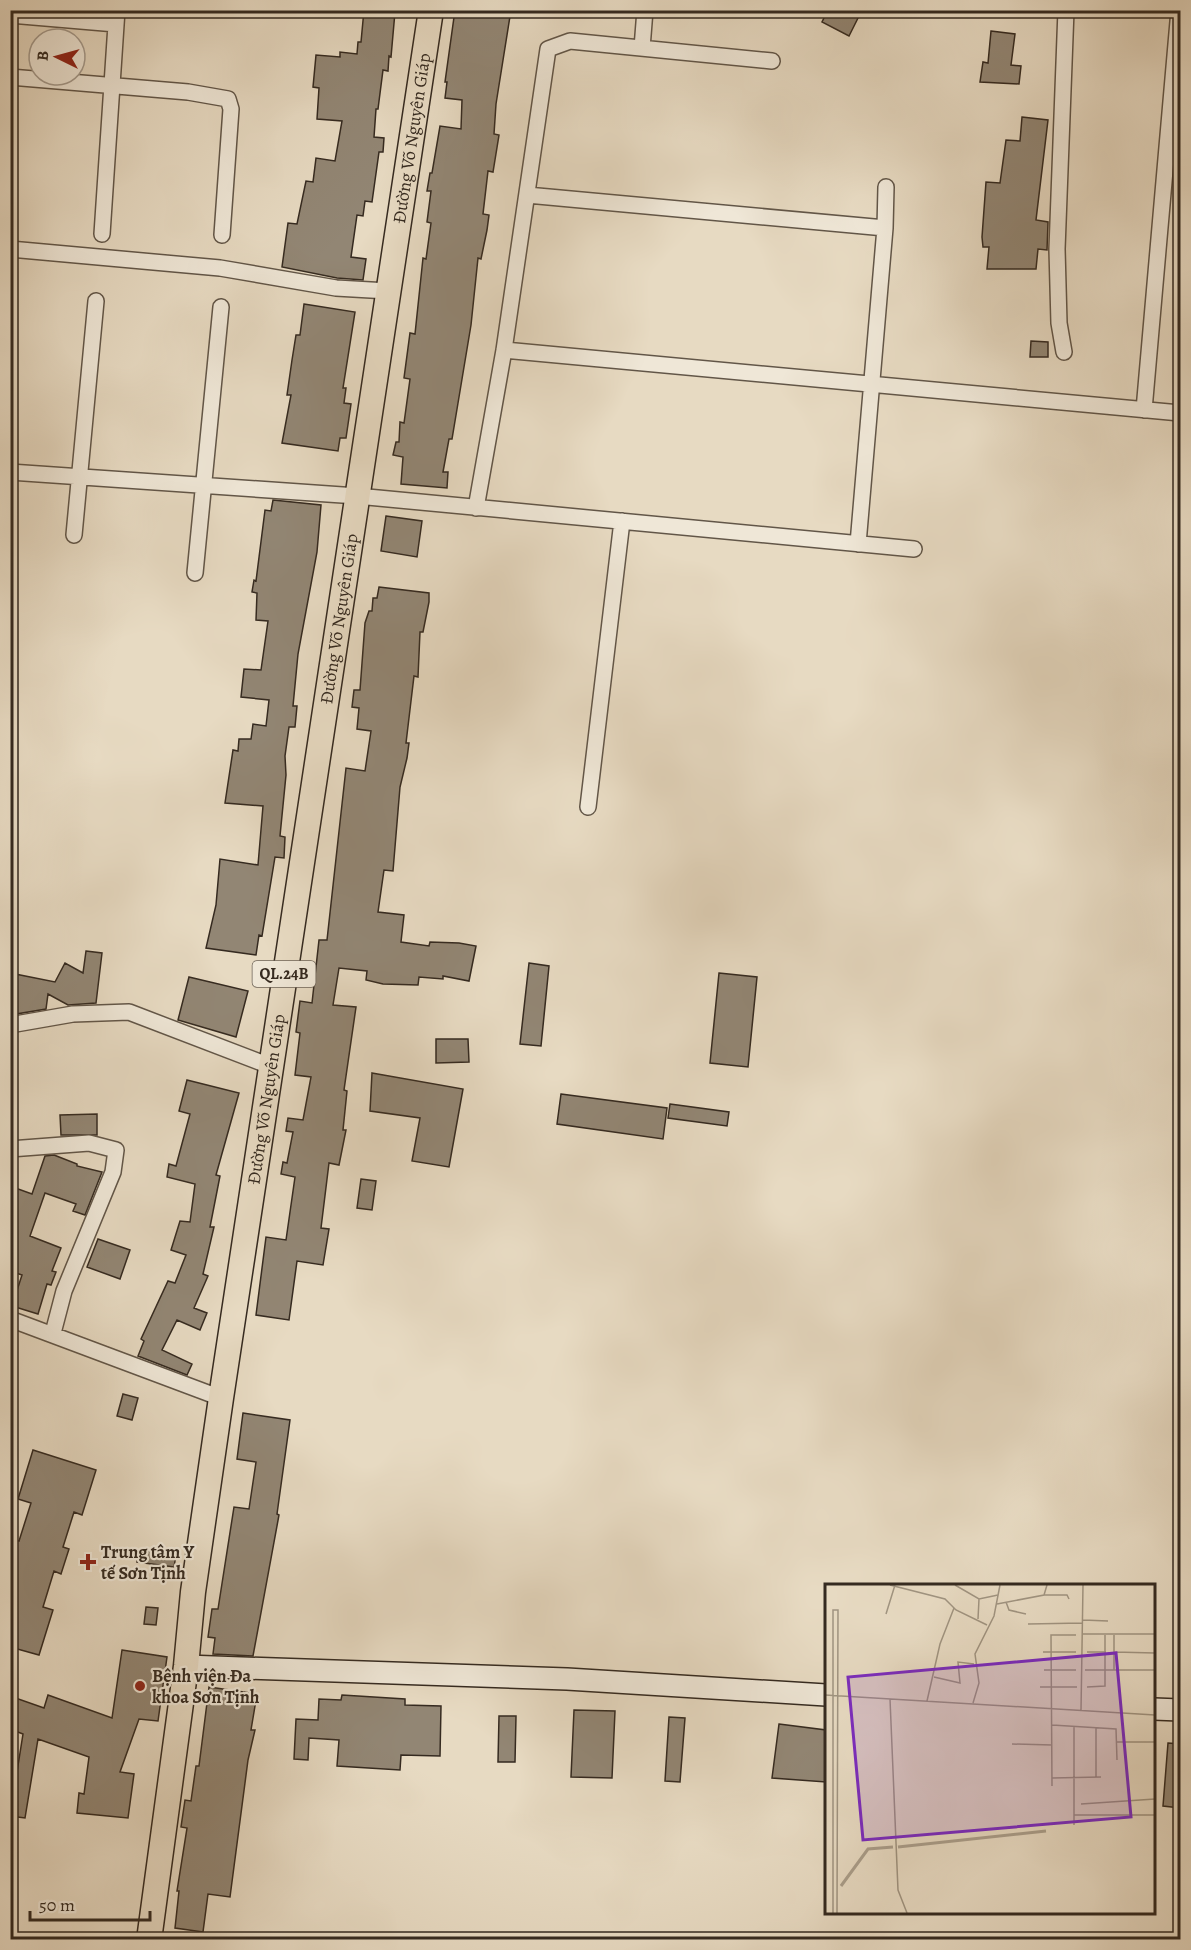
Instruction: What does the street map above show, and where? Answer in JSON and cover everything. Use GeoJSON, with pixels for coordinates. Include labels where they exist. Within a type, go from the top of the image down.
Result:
{"type":"FeatureCollection","features":[{"type":"Feature","properties":{"kind":"main road","name":"Đường Võ Nguyên Giáp"},"geometry":{"type":"LineString","coordinates":[[148,1940],[186,1665],[193,1592],[221,1398],[431,10]]}},
{"type":"Feature","properties":{"kind":"street"},"geometry":{"type":"LineString","coordinates":[[642,48],[645,10]]}},
{"type":"Feature","properties":{"kind":"street"},"geometry":{"type":"LineString","coordinates":[[1064,352],[1059,323],[1057,249],[1066,10]]}},
{"type":"Feature","properties":{"kind":"street"},"geometry":{"type":"LineString","coordinates":[[1144,410],[1179,10]]}},
{"type":"Feature","properties":{"kind":"street"},"geometry":{"type":"LineString","coordinates":[[10,15],[117,17],[102,234]]}},
{"type":"Feature","properties":{"kind":"street"},"geometry":{"type":"LineString","coordinates":[[476,508],[504,350],[548,49],[570,41],[772,61]]}},
{"type":"Feature","properties":{"kind":"street"},"geometry":{"type":"LineString","coordinates":[[10,77],[188,92],[228,99],[231,109],[222,235]]}},
{"type":"Feature","properties":{"kind":"street"},"geometry":{"type":"LineString","coordinates":[[858,544],[885,228],[886,187]]}},
{"type":"Feature","properties":{"kind":"street"},"geometry":{"type":"LineString","coordinates":[[527,195],[885,228]]}},
{"type":"Feature","properties":{"kind":"street"},"geometry":{"type":"LineString","coordinates":[[10,249],[220,268],[336,288],[388,291]]}},
{"type":"Feature","properties":{"kind":"street"},"geometry":{"type":"LineString","coordinates":[[74,536],[96,302]]}},
{"type":"Feature","properties":{"kind":"street"},"geometry":{"type":"LineString","coordinates":[[195,573],[221,308]]}},
{"type":"Feature","properties":{"kind":"street"},"geometry":{"type":"LineString","coordinates":[[504,350],[1180,413]]}},
{"type":"Feature","properties":{"kind":"street"},"geometry":{"type":"LineString","coordinates":[[10,472],[357,496],[915,549]]}},
{"type":"Feature","properties":{"kind":"street"},"geometry":{"type":"LineString","coordinates":[[588,807],[622,521]]}},
{"type":"Feature","properties":{"kind":"street"},"geometry":{"type":"LineString","coordinates":[[10,1025],[73,1014],[129,1012],[270,1066]]}},
{"type":"Feature","properties":{"kind":"street"},"geometry":{"type":"LineString","coordinates":[[10,1149],[89,1143],[116,1150],[113,1172],[64,1291],[53,1334]]}},
{"type":"Feature","properties":{"kind":"street"},"geometry":{"type":"LineString","coordinates":[[10,1319],[221,1398]]}},
{"type":"Feature","properties":{"kind":"street"},"geometry":{"type":"LineString","coordinates":[[186,1665],[567,1680],[825,1695]]}},
{"type":"Feature","properties":{"kind":"street"},"geometry":{"type":"LineString","coordinates":[[1155,1709],[1180,1710]]}},
{"type":"Feature","properties":{"kind":"building"},"geometry":{"type":"Polygon","coordinates":[[[364,10],[395,12],[391,57],[389,56],[388,71],[383,70],[378,109],[376,109],[374,137],[384,138],[383,152],[379,152],[372,202],[365,201],[363,216],[357,215],[351,257],[366,259],[363,280],[337,278],[282,267],[288,223],[297,224],[306,181],[313,182],[316,158],[335,161],[342,121],[317,119],[319,88],[313,87],[316,55],[340,57],[340,52],[357,54],[358,42],[361,42],[364,10]]]}},
{"type":"Feature","properties":{"kind":"building"},"geometry":{"type":"Polygon","coordinates":[[[455,10],[511,10],[496,104],[494,134],[499,135],[493,172],[488,171],[483,214],[489,215],[487,230],[481,259],[478,258],[471,325],[452,439],[449,439],[443,472],[448,472],[447,488],[401,484],[403,457],[393,455],[396,442],[399,442],[400,422],[404,423],[410,379],[404,378],[410,333],[415,334],[423,258],[426,259],[431,223],[427,222],[431,191],[427,191],[430,173],[432,173],[440,126],[461,129],[462,100],[445,98],[447,82],[445,82],[455,10]]]}},
{"type":"Feature","properties":{"kind":"building"},"geometry":{"type":"Polygon","coordinates":[[[828,10],[862,10],[849,36],[822,22],[828,10]]]}},
{"type":"Feature","properties":{"kind":"building"},"geometry":{"type":"Polygon","coordinates":[[[991,31],[1015,34],[1011,65],[1021,66],[1019,84],[980,82],[983,62],[988,63],[991,31]]]}},
{"type":"Feature","properties":{"kind":"building"},"geometry":{"type":"Polygon","coordinates":[[[1022,117],[1048,120],[1036,220],[1048,222],[1047,250],[1038,249],[1036,269],[987,269],[989,247],[983,247],[982,237],[986,182],[1000,183],[1006,140],[1020,141],[1022,117]]]}},
{"type":"Feature","properties":{"kind":"building"},"geometry":{"type":"Polygon","coordinates":[[[304,304],[355,312],[343,388],[346,388],[344,403],[351,404],[346,438],[340,438],[338,451],[282,443],[291,395],[287,395],[292,360],[296,335],[300,335],[304,304]]]}},
{"type":"Feature","properties":{"kind":"building"},"geometry":{"type":"Polygon","coordinates":[[[1031,341],[1048,342],[1048,357],[1030,357],[1031,341]]]}},
{"type":"Feature","properties":{"kind":"building"},"geometry":{"type":"Polygon","coordinates":[[[273,500],[321,505],[317,552],[298,654],[293,706],[297,706],[295,727],[289,727],[285,756],[286,775],[280,836],[285,837],[284,858],[275,857],[262,936],[259,935],[256,955],[206,948],[216,905],[220,859],[258,865],[263,806],[225,803],[233,750],[238,751],[239,739],[251,739],[253,724],[266,726],[269,700],[241,697],[244,669],[261,670],[268,621],[256,620],[257,593],[252,592],[254,580],[256,581],[265,510],[271,511],[273,500]]]}},
{"type":"Feature","properties":{"kind":"building"},"geometry":{"type":"Polygon","coordinates":[[[386,516],[422,521],[417,557],[381,551],[386,516]]]}},
{"type":"Feature","properties":{"kind":"building"},"geometry":{"type":"Polygon","coordinates":[[[379,587],[429,593],[429,602],[423,632],[420,632],[418,677],[414,676],[406,743],[409,743],[400,787],[393,871],[384,870],[378,912],[404,915],[401,942],[429,946],[430,942],[476,946],[469,981],[443,976],[443,979],[419,977],[418,985],[383,984],[366,980],[367,971],[339,968],[333,1005],[356,1007],[344,1090],[347,1091],[343,1130],[346,1130],[339,1165],[329,1163],[321,1228],[329,1229],[323,1265],[297,1261],[289,1320],[256,1315],[266,1237],[286,1240],[295,1177],[281,1174],[283,1162],[287,1163],[293,1132],[286,1131],[288,1118],[303,1120],[311,1077],[295,1075],[300,1033],[296,1032],[300,1001],[312,1003],[319,940],[327,940],[346,768],[365,771],[371,731],[357,729],[359,708],[352,707],[354,690],[360,690],[365,623],[369,611],[372,611],[373,598],[377,598],[379,587]]]}},
{"type":"Feature","properties":{"kind":"building"},"geometry":{"type":"Polygon","coordinates":[[[86,951],[102,953],[96,1003],[68,1005],[48,994],[46,1009],[10,1015],[10,973],[55,982],[65,963],[83,973],[86,951]]]}},
{"type":"Feature","properties":{"kind":"building"},"geometry":{"type":"Polygon","coordinates":[[[529,963],[549,966],[541,1046],[520,1044],[529,963]]]}},
{"type":"Feature","properties":{"kind":"building"},"geometry":{"type":"Polygon","coordinates":[[[719,973],[757,977],[748,1067],[710,1063],[719,973]]]}},
{"type":"Feature","properties":{"kind":"building"},"geometry":{"type":"Polygon","coordinates":[[[189,977],[248,991],[236,1037],[178,1020],[189,977]]]}},
{"type":"Feature","properties":{"kind":"building"},"geometry":{"type":"Polygon","coordinates":[[[436,1039],[468,1039],[469,1062],[436,1063],[436,1039]]]}},
{"type":"Feature","properties":{"kind":"building"},"geometry":{"type":"Polygon","coordinates":[[[372,1073],[463,1089],[449,1167],[412,1161],[420,1118],[370,1111],[372,1073]]]}},
{"type":"Feature","properties":{"kind":"building"},"geometry":{"type":"Polygon","coordinates":[[[187,1080],[239,1093],[216,1175],[220,1176],[210,1227],[214,1227],[203,1274],[208,1276],[194,1308],[207,1313],[200,1330],[177,1320],[162,1350],[192,1364],[187,1375],[138,1356],[144,1341],[141,1339],[168,1281],[175,1283],[186,1255],[171,1250],[180,1221],[190,1222],[195,1184],[167,1177],[169,1164],[176,1166],[190,1114],[179,1111],[187,1080]]]}},
{"type":"Feature","properties":{"kind":"building"},"geometry":{"type":"Polygon","coordinates":[[[561,1094],[667,1108],[663,1139],[557,1124],[561,1094]]]}},
{"type":"Feature","properties":{"kind":"building"},"geometry":{"type":"Polygon","coordinates":[[[670,1104],[729,1112],[727,1126],[668,1118],[670,1104]]]}},
{"type":"Feature","properties":{"kind":"building"},"geometry":{"type":"Polygon","coordinates":[[[97,1114],[97,1135],[61,1135],[60,1115],[97,1114]]]}},
{"type":"Feature","properties":{"kind":"building"},"geometry":{"type":"Polygon","coordinates":[[[54,1155],[77,1164],[77,1166],[102,1172],[85,1215],[73,1211],[76,1204],[45,1193],[30,1236],[61,1248],[52,1271],[56,1272],[51,1285],[47,1284],[38,1314],[12,1306],[22,1275],[10,1271],[10,1186],[32,1194],[45,1156],[54,1155]]]}},
{"type":"Feature","properties":{"kind":"building"},"geometry":{"type":"Polygon","coordinates":[[[361,1179],[376,1181],[372,1210],[357,1208],[361,1179]]]}},
{"type":"Feature","properties":{"kind":"building"},"geometry":{"type":"Polygon","coordinates":[[[98,1239],[130,1250],[120,1279],[87,1267],[98,1239]]]}},
{"type":"Feature","properties":{"kind":"building"},"geometry":{"type":"Polygon","coordinates":[[[123,1394],[138,1398],[132,1420],[117,1416],[123,1394]]]}},
{"type":"Feature","properties":{"kind":"building"},"geometry":{"type":"Polygon","coordinates":[[[243,1413],[290,1420],[277,1514],[279,1515],[253,1656],[213,1654],[215,1638],[208,1637],[212,1609],[218,1609],[234,1507],[249,1509],[256,1462],[237,1459],[243,1413]]]}},
{"type":"Feature","properties":{"kind":"building"},"geometry":{"type":"Polygon","coordinates":[[[33,1450],[96,1470],[82,1515],[74,1512],[63,1547],[69,1549],[61,1574],[54,1571],[43,1607],[53,1610],[39,1655],[10,1647],[10,1538],[19,1541],[31,1503],[18,1499],[33,1450]]]}},
{"type":"Feature","properties":{"kind":"building"},"geometry":{"type":"Polygon","coordinates":[[[139,1550],[176,1555],[174,1567],[137,1562],[139,1550]]]}},
{"type":"Feature","properties":{"kind":"building"},"geometry":{"type":"Polygon","coordinates":[[[146,1607],[158,1608],[156,1625],[144,1624],[146,1607]]]}},
{"type":"Feature","properties":{"kind":"building"},"geometry":{"type":"Polygon","coordinates":[[[122,1650],[167,1657],[158,1721],[139,1719],[120,1772],[134,1774],[128,1818],[77,1813],[79,1793],[84,1794],[89,1757],[38,1739],[25,1818],[10,1816],[23,1734],[10,1729],[10,1696],[44,1708],[48,1695],[112,1718],[122,1650]]]}},
{"type":"Feature","properties":{"kind":"building"},"geometry":{"type":"Polygon","coordinates":[[[209,1687],[257,1694],[251,1730],[255,1730],[248,1760],[230,1897],[208,1894],[203,1932],[175,1928],[179,1891],[177,1891],[187,1828],[181,1827],[185,1800],[191,1801],[196,1766],[199,1766],[209,1687]]]}},
{"type":"Feature","properties":{"kind":"building"},"geometry":{"type":"Polygon","coordinates":[[[342,1695],[405,1699],[405,1705],[441,1706],[440,1756],[401,1755],[400,1770],[337,1766],[339,1740],[309,1738],[308,1760],[294,1759],[296,1719],[318,1720],[319,1699],[341,1700],[342,1695]]]}},
{"type":"Feature","properties":{"kind":"building"},"geometry":{"type":"Polygon","coordinates":[[[574,1710],[615,1711],[612,1778],[571,1777],[574,1710]]]}},
{"type":"Feature","properties":{"kind":"building"},"geometry":{"type":"Polygon","coordinates":[[[499,1716],[516,1716],[515,1762],[498,1762],[499,1716]]]}},
{"type":"Feature","properties":{"kind":"building"},"geometry":{"type":"Polygon","coordinates":[[[669,1717],[685,1718],[680,1782],[665,1781],[669,1717]]]}},
{"type":"Feature","properties":{"kind":"building"},"geometry":{"type":"Polygon","coordinates":[[[779,1724],[825,1730],[825,1782],[772,1778],[779,1724]]]}},
{"type":"Feature","properties":{"kind":"building"},"geometry":{"type":"Polygon","coordinates":[[[1168,1743],[1180,1744],[1180,1808],[1163,1806],[1168,1743]]]}},
{"type":"Feature","properties":{"kind":"place","name":"Trung tâm Y tế Sơn Tịnh"},"geometry":{"type":"Point","coordinates":[88,1562]}},
{"type":"Feature","properties":{"kind":"place","name":"Bệnh viện Đa khoa Sơn Tịnh"},"geometry":{"type":"Point","coordinates":[140,1686]}}]}
